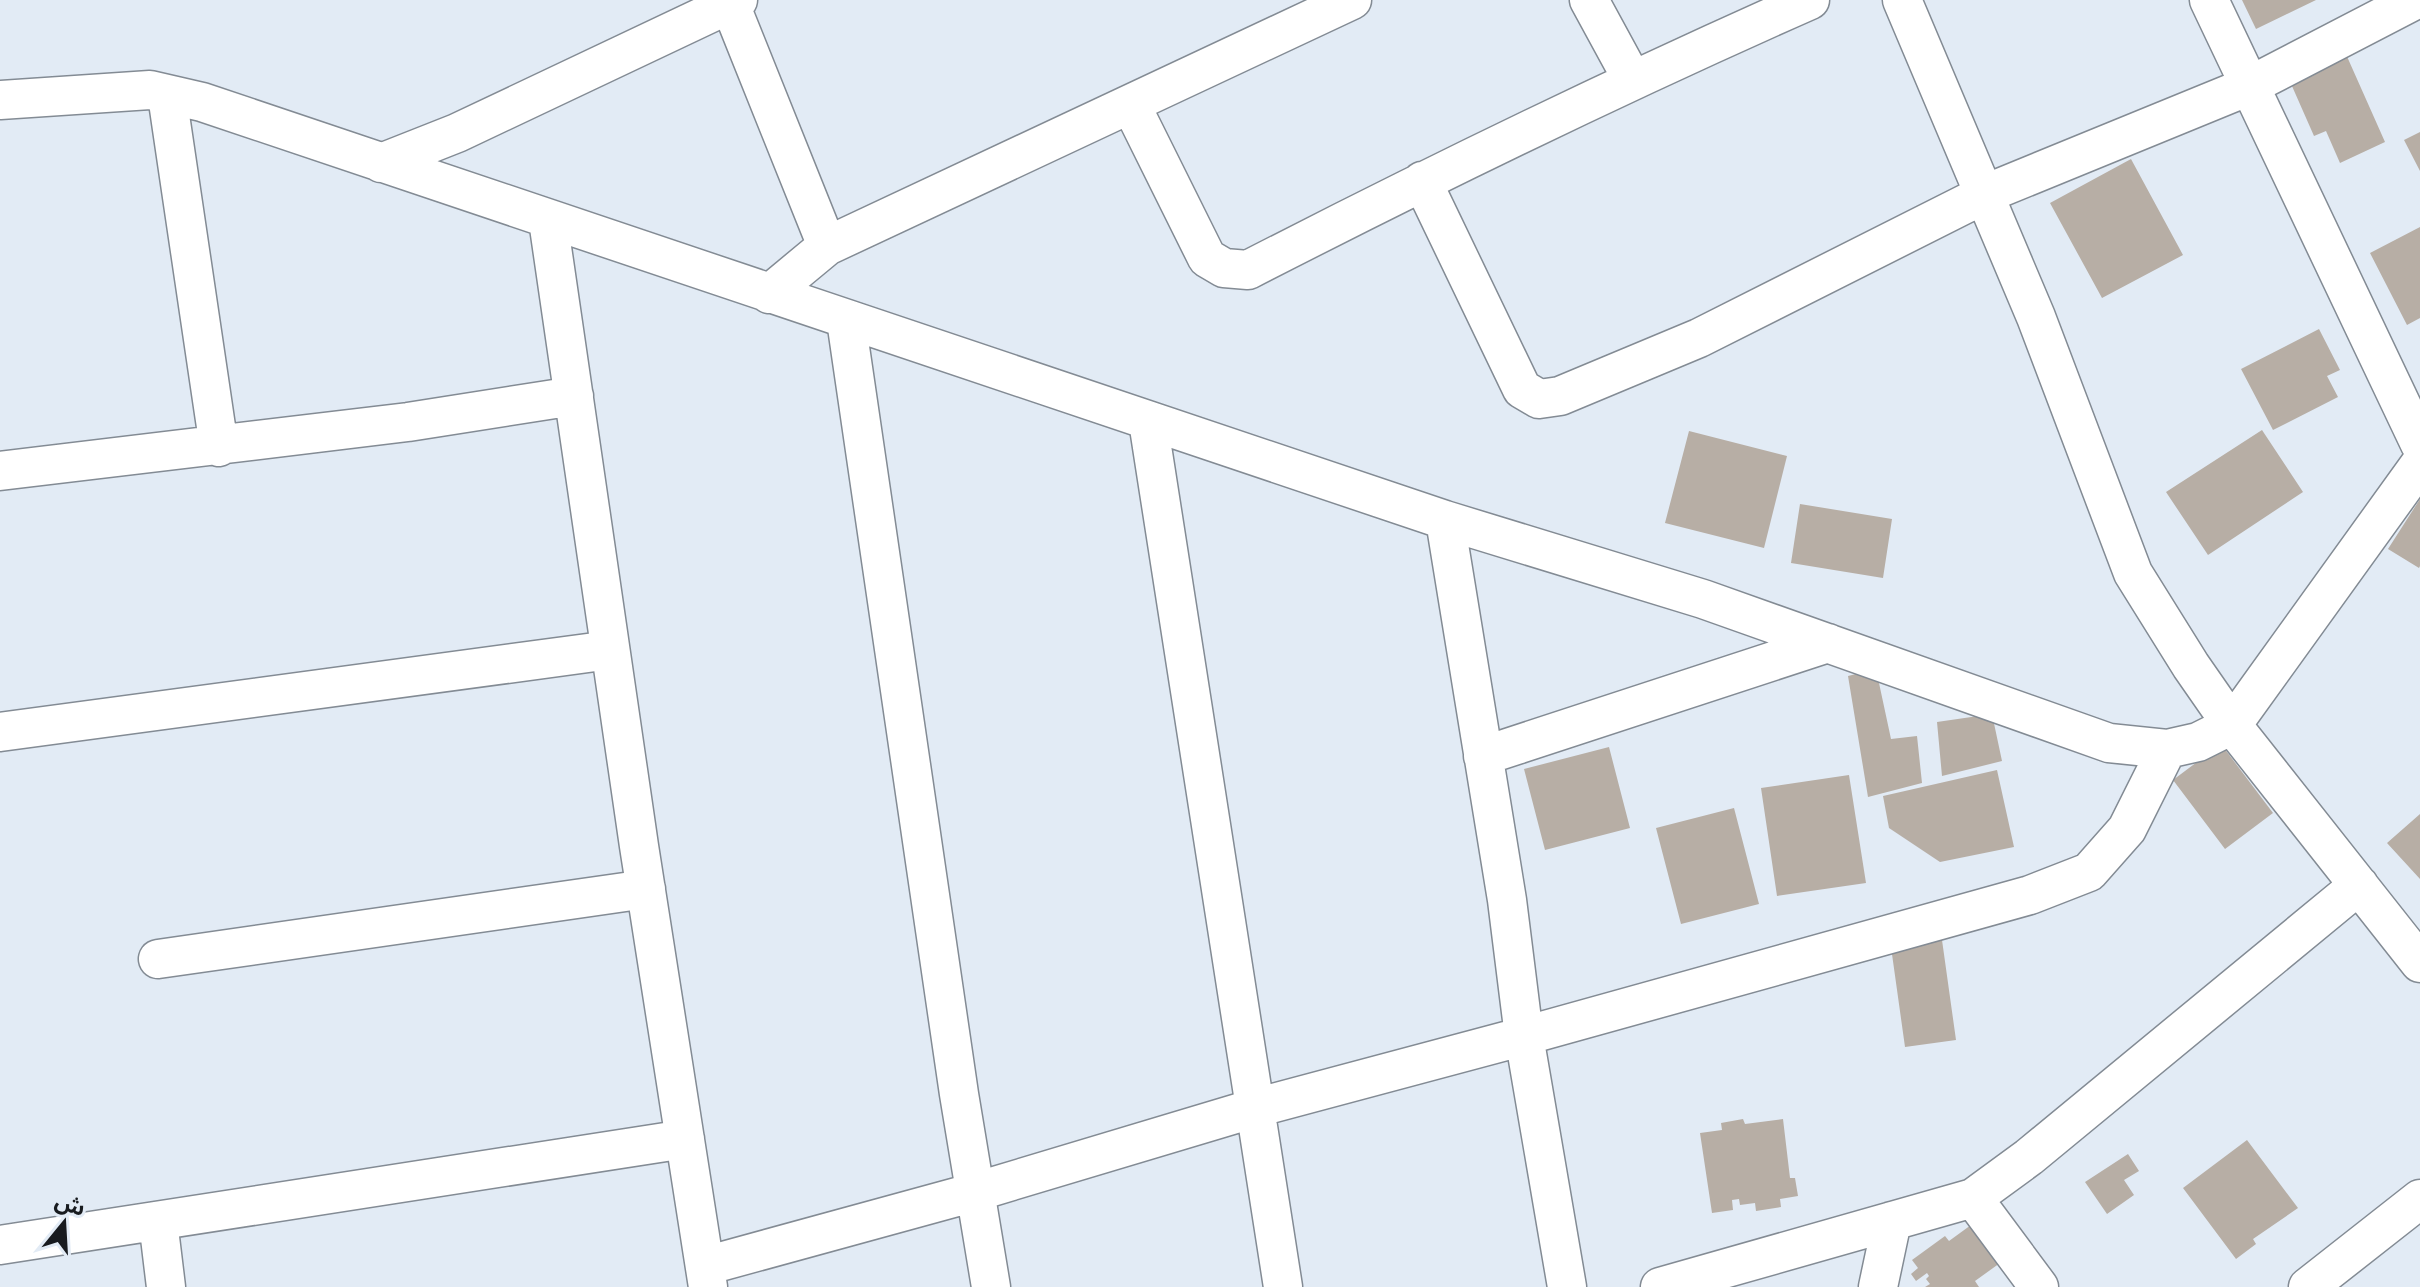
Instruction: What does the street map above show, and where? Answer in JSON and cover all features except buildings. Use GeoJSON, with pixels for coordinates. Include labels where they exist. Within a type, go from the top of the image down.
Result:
{"type":"FeatureCollection","features":[{"type":"Feature","properties":{"kind":"street"},"geometry":{"type":"LineString","coordinates":[[769,294],[827,246],[1352,0]]}},
{"type":"Feature","properties":{"kind":"street"},"geometry":{"type":"LineString","coordinates":[[1589,0],[1632,79]]}},
{"type":"Feature","properties":{"kind":"street"},"geometry":{"type":"LineString","coordinates":[[1131,105],[1207,258],[1224,268],[1248,270],[1632,79],[1810,0]]}},
{"type":"Feature","properties":{"kind":"street"},"geometry":{"type":"LineString","coordinates":[[1902,0],[2036,317],[2133,573],[2232,725],[2420,963]]}},
{"type":"Feature","properties":{"kind":"street"},"geometry":{"type":"LineString","coordinates":[[2209,0],[2420,444]]}},
{"type":"Feature","properties":{"kind":"street"},"geometry":{"type":"LineString","coordinates":[[1422,181],[1522,389],[1539,399],[1560,396],[1699,338],[1985,194],[2249,86],[2415,0]]}},
{"type":"Feature","properties":{"kind":"street"},"geometry":{"type":"LineString","coordinates":[[381,163],[457,133],[734,2],[827,246]]}},
{"type":"Feature","properties":{"kind":"street"},"geometry":{"type":"LineString","coordinates":[[0,100],[150,90],[202,102],[1445,520],[1703,599],[2109,743],[2167,749],[2198,742],[2232,725],[2420,464]]}},
{"type":"Feature","properties":{"kind":"street"},"geometry":{"type":"LineString","coordinates":[[167,95],[219,447]]}},
{"type":"Feature","properties":{"kind":"street"},"geometry":{"type":"LineString","coordinates":[[548,220],[610,650],[707,1276],[1255,1108],[2030,895],[2089,872],[2127,829],[2167,749]]}},
{"type":"Feature","properties":{"kind":"street"},"geometry":{"type":"LineString","coordinates":[[846,320],[991,1287]]}},
{"type":"Feature","properties":{"kind":"street"},"geometry":{"type":"LineString","coordinates":[[0,471],[219,447],[574,396]]}},
{"type":"Feature","properties":{"kind":"street"},"geometry":{"type":"LineString","coordinates":[[1148,421],[1283,1287]]}},
{"type":"Feature","properties":{"kind":"street"},"geometry":{"type":"LineString","coordinates":[[1445,520],[1507,900],[1524,1036],[1567,1287]]}},
{"type":"Feature","properties":{"kind":"street"},"geometry":{"type":"LineString","coordinates":[[1483,756],[1828,643]]}},
{"type":"Feature","properties":{"kind":"street"},"geometry":{"type":"LineString","coordinates":[[0,732],[610,650]]}},
{"type":"Feature","properties":{"kind":"street"},"geometry":{"type":"LineString","coordinates":[[1660,1287],[1973,1198],[2029,1157],[2359,885]]}},
{"type":"Feature","properties":{"kind":"street"},"geometry":{"type":"LineString","coordinates":[[158,959],[646,889]]}},
{"type":"Feature","properties":{"kind":"street"},"geometry":{"type":"LineString","coordinates":[[0,1245],[685,1139]]}},
{"type":"Feature","properties":{"kind":"street"},"geometry":{"type":"LineString","coordinates":[[1973,1198],[2039,1287]]}},
{"type":"Feature","properties":{"kind":"street"},"geometry":{"type":"LineString","coordinates":[[2308,1287],[2420,1199]]}},
{"type":"Feature","properties":{"kind":"street"},"geometry":{"type":"LineString","coordinates":[[158,1221],[166,1287]]}},
{"type":"Feature","properties":{"kind":"street"},"geometry":{"type":"LineString","coordinates":[[1878,1287],[1892,1221]]}}]}
